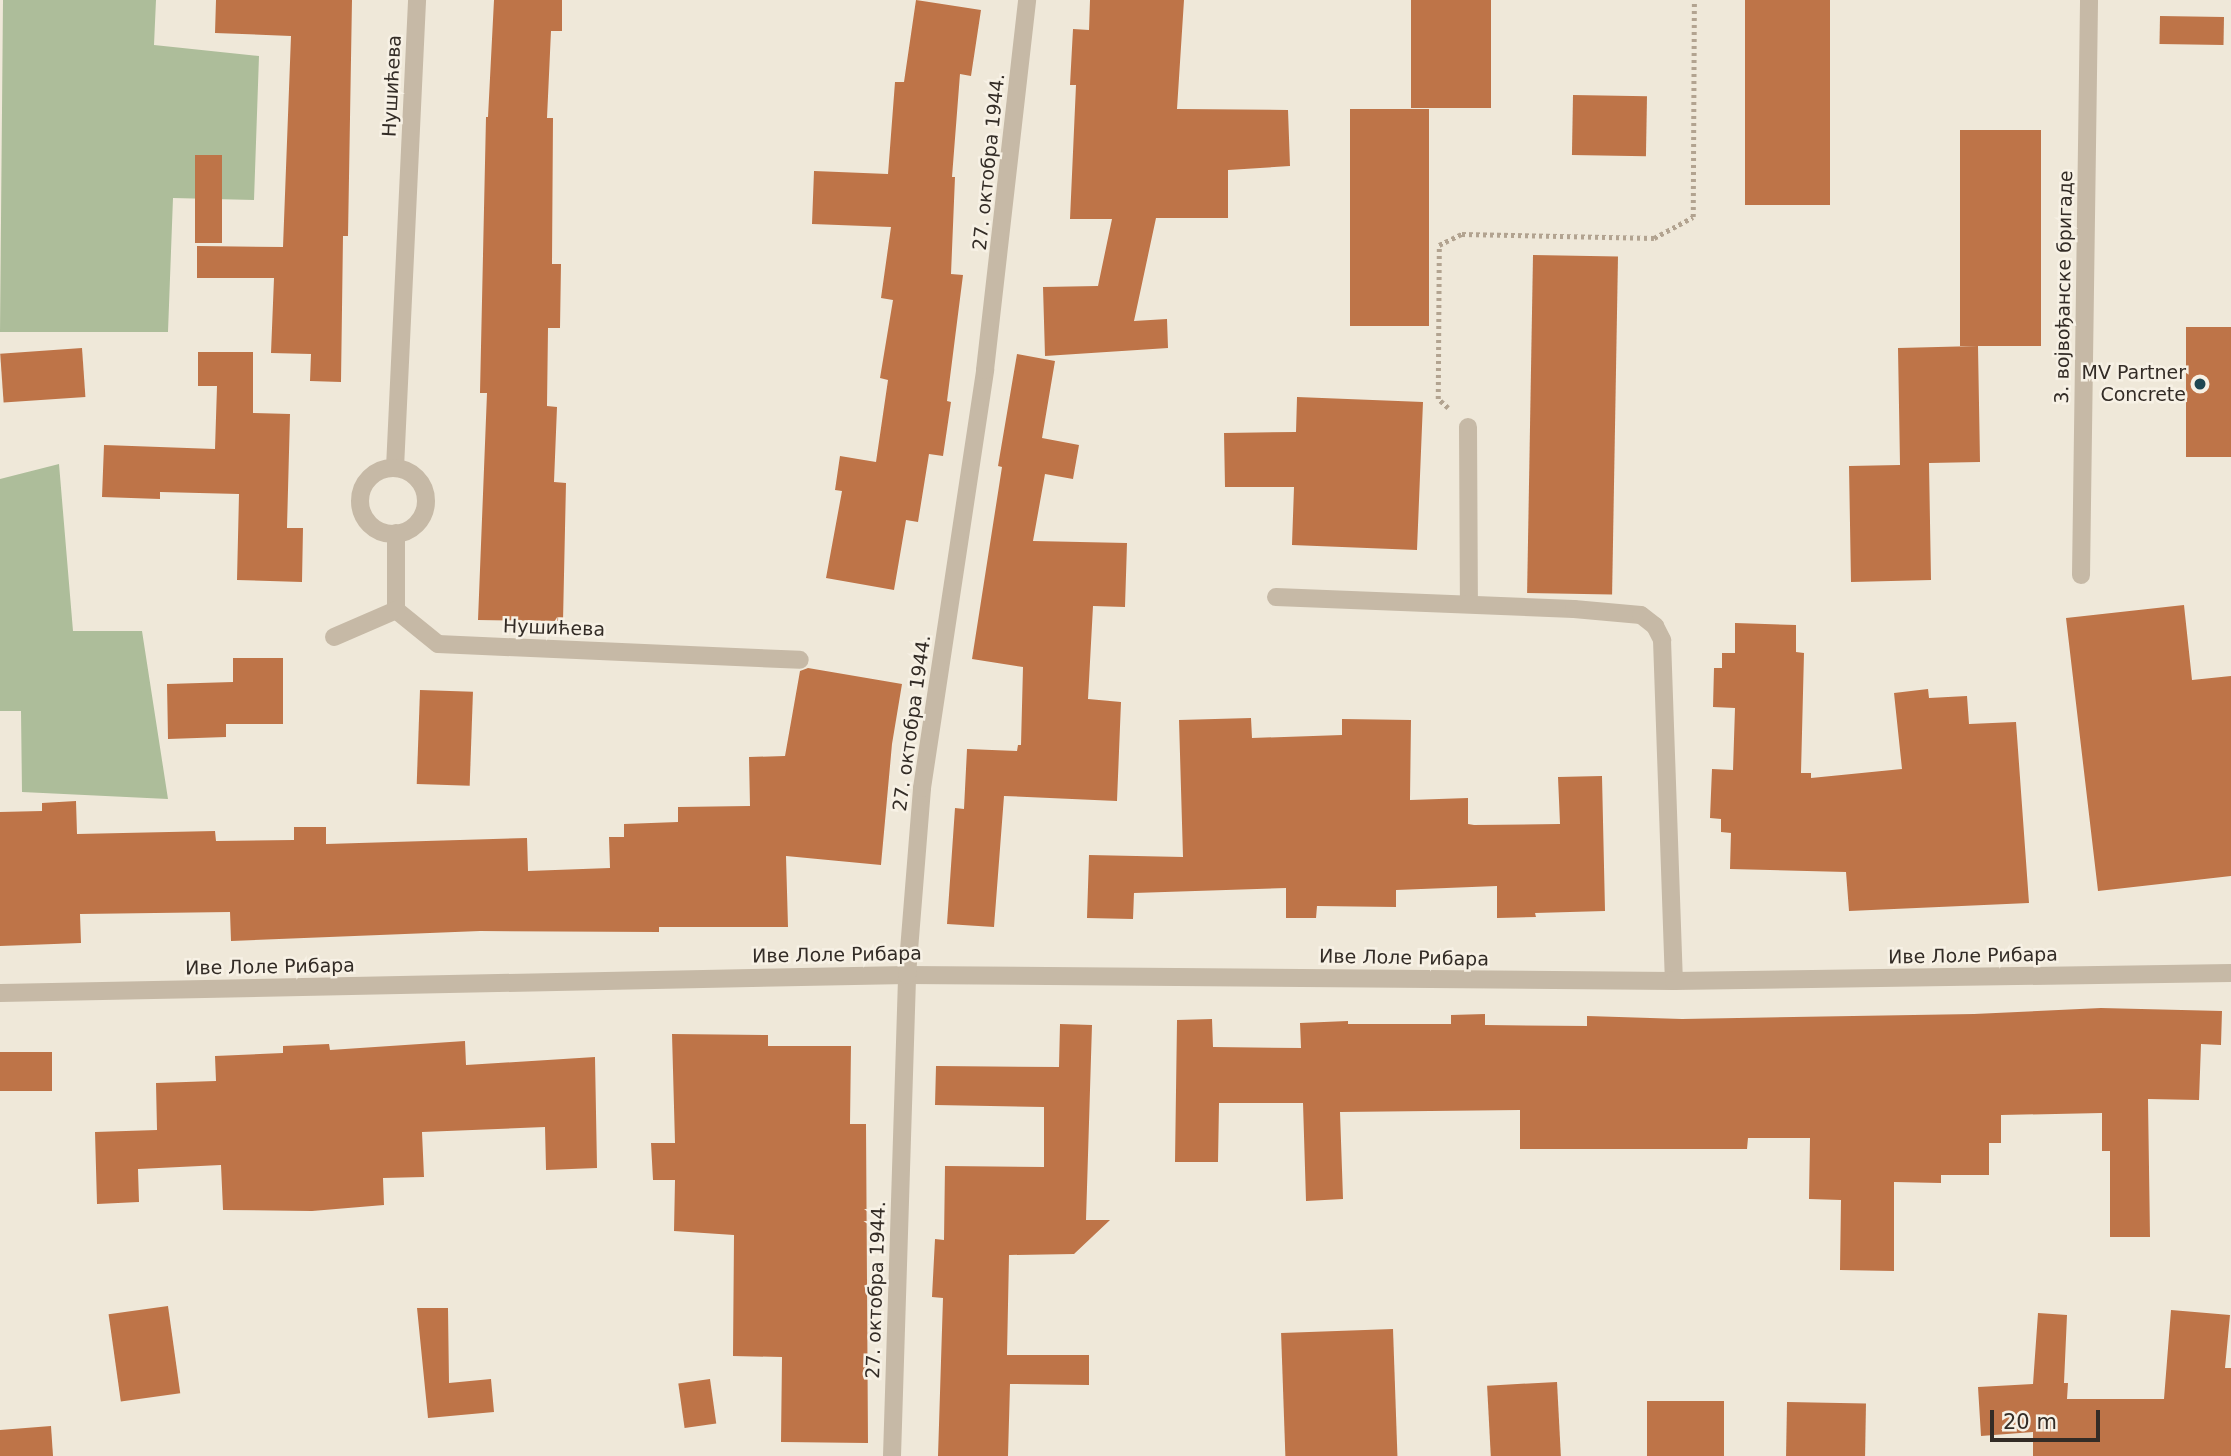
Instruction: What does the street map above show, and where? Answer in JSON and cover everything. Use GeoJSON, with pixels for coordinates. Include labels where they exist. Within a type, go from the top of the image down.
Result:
{"type":"FeatureCollection","features":[{"type":"Feature","properties":{"kind":"street","name":"Нушићева"},"geometry":{"type":"LineString","coordinates":[[395,468],[417,0]]}},
{"type":"Feature","properties":{"kind":"street","name":"27. октобра 1944."},"geometry":{"type":"LineString","coordinates":[[892,1456],[907,975],[922,788],[985,370],[1027,0]]}},
{"type":"Feature","properties":{"kind":"street","name":"3. војвођанске бригаде"},"geometry":{"type":"LineString","coordinates":[[2081,575],[2089,0]]}},
{"type":"Feature","properties":{"kind":"street"},"geometry":{"type":"LineString","coordinates":[[1468,427],[1469,604]]}},
{"type":"Feature","properties":{"kind":"street"},"geometry":{"type":"LineString","coordinates":[[395,468],[417,478],[426,500],[417,523],[396,533],[373,527],[360,507],[364,484],[373,475],[395,468]]}},
{"type":"Feature","properties":{"kind":"street"},"geometry":{"type":"LineString","coordinates":[[334,637],[396,610],[396,533]]}},
{"type":"Feature","properties":{"kind":"street"},"geometry":{"type":"LineString","coordinates":[[1276,597],[1574,608],[1641,615],[1655,626],[1662,640],[1674,981]]}},
{"type":"Feature","properties":{"kind":"street","name":"Нушићева"},"geometry":{"type":"LineString","coordinates":[[396,610],[438,644],[800,660]]}},
{"type":"Feature","properties":{"kind":"street","name":"Иве Лоле Рибара"},"geometry":{"type":"LineString","coordinates":[[0,993],[907,975],[1674,981],[2231,973]]}},
{"type":"Feature","properties":{"kind":"path"},"geometry":{"type":"LineString","coordinates":[[1468,427],[1438,399],[1439,245],[1461,234],[1654,238],[1693,217],[1694,0]]}},
{"type":"Feature","properties":{"kind":"green space"},"geometry":{"type":"Polygon","coordinates":[[[3,0],[156,0],[154,45],[259,56],[254,200],[173,198],[168,332],[0,332],[3,0]]]}},
{"type":"Feature","properties":{"kind":"green space"},"geometry":{"type":"Polygon","coordinates":[[[59,464],[73,631],[142,631],[168,799],[22,792],[21,711],[0,711],[0,479],[59,464]]]}},
{"type":"Feature","properties":{"kind":"building"},"geometry":{"type":"Polygon","coordinates":[[[216,0],[352,0],[348,236],[343,236],[341,382],[310,381],[311,354],[271,353],[274,278],[197,278],[197,246],[283,247],[291,36],[215,33],[216,0]]]}},
{"type":"Feature","properties":{"kind":"building"},"geometry":{"type":"Polygon","coordinates":[[[494,0],[562,0],[562,31],[551,31],[547,118],[553,118],[552,264],[561,264],[560,328],[548,328],[547,406],[557,407],[554,482],[566,483],[563,621],[478,620],[487,393],[480,393],[486,117],[494,0]]]}},
{"type":"Feature","properties":{"kind":"building"},"geometry":{"type":"Polygon","coordinates":[[[916,0],[981,10],[971,76],[960,74],[952,177],[955,177],[951,274],[963,275],[943,456],[929,454],[918,522],[906,520],[894,590],[826,578],[842,491],[835,490],[840,456],[876,462],[888,380],[880,378],[893,300],[881,298],[891,227],[812,224],[814,171],[888,174],[895,82],[904,82],[916,0]]]}},
{"type":"Feature","properties":{"kind":"building"},"geometry":{"type":"Polygon","coordinates":[[[1090,0],[1184,0],[1177,109],[1288,110],[1290,166],[1228,170],[1228,218],[1156,218],[1134,321],[1167,319],[1168,348],[1045,356],[1043,287],[1098,286],[1112,219],[1070,219],[1076,85],[1070,85],[1073,29],[1089,30],[1090,0]]]}},
{"type":"Feature","properties":{"kind":"building"},"geometry":{"type":"Polygon","coordinates":[[[1411,0],[1491,0],[1491,108],[1411,108],[1411,0]]]}},
{"type":"Feature","properties":{"kind":"building"},"geometry":{"type":"Polygon","coordinates":[[[1745,0],[1830,0],[1830,205],[1745,205],[1745,0]]]}},
{"type":"Feature","properties":{"kind":"building"},"geometry":{"type":"Polygon","coordinates":[[[2160,16],[2224,17],[2224,45],[2160,44],[2160,16]]]}},
{"type":"Feature","properties":{"kind":"building"},"geometry":{"type":"Polygon","coordinates":[[[1573,95],[1647,96],[1646,156],[1572,155],[1573,95]]]}},
{"type":"Feature","properties":{"kind":"building"},"geometry":{"type":"Polygon","coordinates":[[[1350,109],[1429,109],[1429,326],[1350,326],[1350,109]]]}},
{"type":"Feature","properties":{"kind":"building"},"geometry":{"type":"Polygon","coordinates":[[[1960,130],[2041,130],[2041,346],[1960,346],[1960,130]]]}},
{"type":"Feature","properties":{"kind":"building"},"geometry":{"type":"Polygon","coordinates":[[[195,155],[222,155],[222,243],[195,243],[195,155]]]}},
{"type":"Feature","properties":{"kind":"building"},"geometry":{"type":"Polygon","coordinates":[[[1533,255],[1618,256],[1612,594],[1527,593],[1533,255]]]}},
{"type":"Feature","properties":{"kind":"building"},"geometry":{"type":"Polygon","coordinates":[[[2186,327],[2231,327],[2231,457],[2186,457],[2186,327]]]}},
{"type":"Feature","properties":{"kind":"building"},"geometry":{"type":"Polygon","coordinates":[[[1978,346],[1980,462],[1929,463],[1931,580],[1851,582],[1849,466],[1900,465],[1898,348],[1978,346]]]}},
{"type":"Feature","properties":{"kind":"building"},"geometry":{"type":"Polygon","coordinates":[[[82,348],[85,397],[4,403],[0,354],[82,348]]]}},
{"type":"Feature","properties":{"kind":"building"},"geometry":{"type":"Polygon","coordinates":[[[198,352],[253,352],[253,413],[290,414],[287,528],[303,528],[302,582],[237,580],[239,494],[160,492],[160,499],[102,497],[104,445],[215,449],[217,386],[198,386],[198,352]]]}},
{"type":"Feature","properties":{"kind":"building"},"geometry":{"type":"Polygon","coordinates":[[[1017,354],[1055,361],[1042,438],[1079,445],[1073,479],[1045,474],[1033,541],[1127,543],[1125,607],[1093,606],[1088,699],[1121,702],[1117,801],[1004,796],[994,927],[947,924],[955,808],[964,809],[967,749],[1017,751],[1018,745],[1021,745],[1023,667],[972,659],[1002,467],[998,466],[1017,354]]]}},
{"type":"Feature","properties":{"kind":"building"},"geometry":{"type":"Polygon","coordinates":[[[1297,397],[1423,402],[1417,550],[1292,545],[1294,487],[1225,487],[1224,433],[1296,432],[1297,397]]]}},
{"type":"Feature","properties":{"kind":"building"},"geometry":{"type":"Polygon","coordinates":[[[2184,605],[2192,680],[2231,676],[2231,876],[2098,891],[2066,618],[2184,605]]]}},
{"type":"Feature","properties":{"kind":"building"},"geometry":{"type":"Polygon","coordinates":[[[1735,623],[1796,625],[1796,652],[1804,653],[1801,773],[1811,773],[1811,778],[1902,769],[1894,693],[1928,689],[1929,698],[1967,696],[1969,724],[2016,722],[2029,903],[1849,911],[1846,872],[1730,869],[1731,833],[1721,832],[1721,819],[1710,818],[1712,769],[1733,770],[1735,708],[1713,707],[1714,668],[1722,668],[1722,653],[1735,653],[1735,623]]]}},
{"type":"Feature","properties":{"kind":"building"},"geometry":{"type":"Polygon","coordinates":[[[233,658],[283,658],[283,724],[226,724],[226,737],[168,739],[167,684],[233,682],[233,658]]]}},
{"type":"Feature","properties":{"kind":"building"},"geometry":{"type":"Polygon","coordinates":[[[808,668],[902,684],[892,744],[881,865],[786,856],[788,927],[659,927],[659,932],[480,931],[231,941],[230,912],[80,914],[81,943],[0,946],[0,812],[42,811],[42,803],[76,801],[77,834],[215,831],[216,841],[294,840],[294,827],[326,827],[326,844],[527,838],[528,871],[610,868],[609,837],[624,837],[624,824],[678,822],[678,807],[750,806],[749,757],[785,756],[800,671],[808,668]]]}},
{"type":"Feature","properties":{"kind":"building"},"geometry":{"type":"Polygon","coordinates":[[[420,690],[473,692],[470,786],[417,784],[420,690]]]}},
{"type":"Feature","properties":{"kind":"building"},"geometry":{"type":"Polygon","coordinates":[[[1251,718],[1252,738],[1342,735],[1342,719],[1411,720],[1410,800],[1468,798],[1468,824],[1474,825],[1560,824],[1558,777],[1602,776],[1605,911],[1535,913],[1536,917],[1497,918],[1497,886],[1396,890],[1396,907],[1317,906],[1316,918],[1286,918],[1286,888],[1134,893],[1133,919],[1087,918],[1089,855],[1183,857],[1179,720],[1251,718]]]}},
{"type":"Feature","properties":{"kind":"building"},"geometry":{"type":"Polygon","coordinates":[[[2101,1008],[2222,1011],[2221,1045],[2201,1044],[2199,1100],[2148,1099],[2150,1237],[2110,1237],[2110,1151],[2102,1151],[2102,1113],[2001,1115],[2001,1143],[1989,1143],[1989,1175],[1941,1175],[1941,1183],[1894,1182],[1894,1271],[1840,1270],[1841,1200],[1809,1199],[1810,1138],[1748,1138],[1747,1149],[1520,1149],[1520,1110],[1340,1112],[1343,1199],[1306,1201],[1303,1103],[1219,1103],[1218,1162],[1175,1162],[1177,1020],[1212,1019],[1213,1047],[1301,1048],[1300,1023],[1348,1021],[1348,1024],[1451,1024],[1451,1015],[1485,1014],[1485,1025],[1587,1026],[1587,1016],[1682,1019],[1974,1014],[2101,1008]]]}},
{"type":"Feature","properties":{"kind":"building"},"geometry":{"type":"Polygon","coordinates":[[[1060,1024],[1092,1025],[1086,1220],[1110,1220],[1074,1254],[1009,1255],[1007,1355],[1089,1355],[1089,1385],[1010,1384],[1008,1456],[938,1456],[943,1298],[932,1297],[935,1239],[944,1240],[945,1166],[1044,1167],[1044,1107],[935,1105],[936,1066],[1059,1067],[1060,1024]]]}},
{"type":"Feature","properties":{"kind":"building"},"geometry":{"type":"Polygon","coordinates":[[[672,1034],[768,1035],[768,1046],[851,1046],[850,1124],[866,1124],[868,1443],[781,1442],[782,1357],[733,1356],[734,1235],[674,1231],[675,1180],[653,1180],[651,1143],[675,1143],[672,1034]]]}},
{"type":"Feature","properties":{"kind":"building"},"geometry":{"type":"Polygon","coordinates":[[[465,1041],[466,1065],[595,1057],[597,1168],[546,1170],[545,1127],[422,1132],[424,1177],[383,1178],[384,1205],[312,1211],[223,1210],[221,1165],[138,1169],[139,1202],[97,1204],[95,1132],[157,1130],[156,1083],[216,1081],[215,1056],[283,1053],[283,1046],[329,1044],[330,1050],[465,1041]]]}},
{"type":"Feature","properties":{"kind":"building"},"geometry":{"type":"Polygon","coordinates":[[[0,1052],[52,1052],[52,1091],[0,1091],[0,1052]]]}},
{"type":"Feature","properties":{"kind":"building"},"geometry":{"type":"Polygon","coordinates":[[[168,1306],[180,1393],[121,1401],[109,1314],[168,1306]]]}},
{"type":"Feature","properties":{"kind":"building"},"geometry":{"type":"Polygon","coordinates":[[[417,1308],[448,1308],[449,1383],[491,1379],[494,1412],[428,1418],[417,1308]]]}},
{"type":"Feature","properties":{"kind":"building"},"geometry":{"type":"Polygon","coordinates":[[[2171,1310],[2230,1315],[2225,1368],[2231,1368],[2231,1456],[2033,1456],[2033,1432],[1981,1436],[1978,1387],[2033,1384],[2038,1313],[2067,1315],[2064,1383],[2068,1383],[2067,1399],[2164,1399],[2171,1310]]]}},
{"type":"Feature","properties":{"kind":"building"},"geometry":{"type":"Polygon","coordinates":[[[1393,1329],[1397,1456],[1285,1456],[1281,1333],[1393,1329]]]}},
{"type":"Feature","properties":{"kind":"building"},"geometry":{"type":"Polygon","coordinates":[[[710,1379],[716,1424],[685,1428],[678,1383],[710,1379]]]}},
{"type":"Feature","properties":{"kind":"building"},"geometry":{"type":"Polygon","coordinates":[[[1557,1382],[1561,1456],[1491,1456],[1487,1386],[1557,1382]]]}},
{"type":"Feature","properties":{"kind":"building"},"geometry":{"type":"Polygon","coordinates":[[[1647,1401],[1724,1401],[1724,1456],[1647,1456],[1647,1401]]]}},
{"type":"Feature","properties":{"kind":"building"},"geometry":{"type":"Polygon","coordinates":[[[1787,1402],[1866,1403],[1865,1456],[1786,1456],[1787,1402]]]}},
{"type":"Feature","properties":{"kind":"building"},"geometry":{"type":"Polygon","coordinates":[[[51,1426],[53,1456],[0,1456],[0,1430],[51,1426]]]}},
{"type":"Feature","properties":{"kind":"place","name":"MV Partner Concrete"},"geometry":{"type":"Point","coordinates":[2200,384]}}]}
